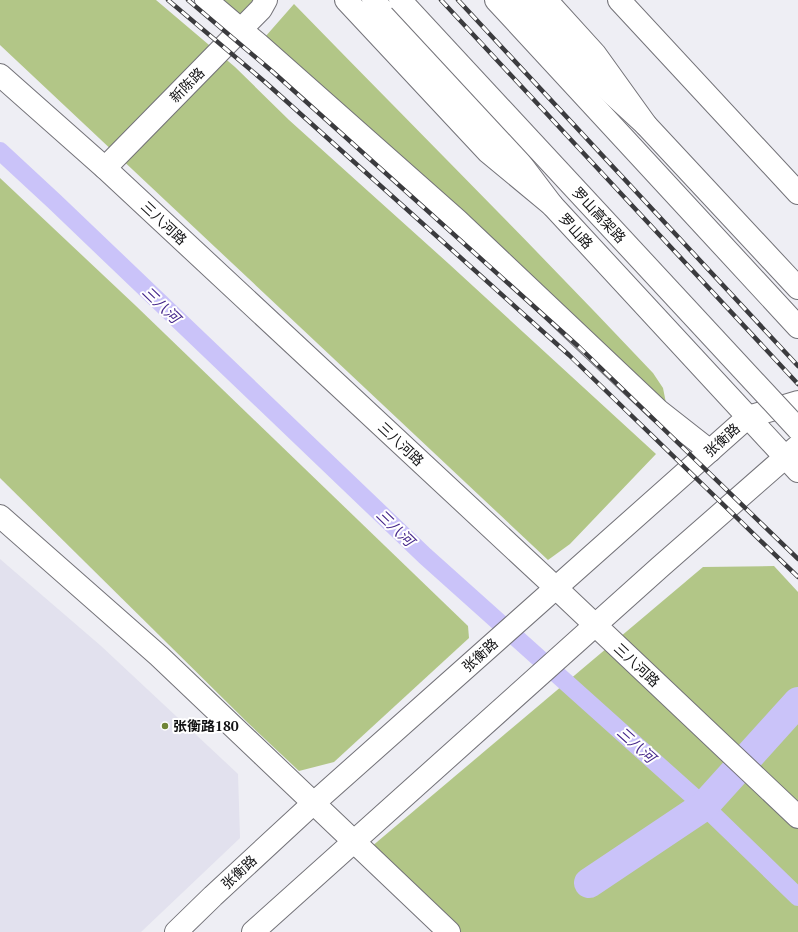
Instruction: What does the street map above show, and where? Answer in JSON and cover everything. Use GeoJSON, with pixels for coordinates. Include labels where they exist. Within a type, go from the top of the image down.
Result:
{"type":"FeatureCollection","features":[{"type":"Feature","properties":{"kind":"main road"},"geometry":{"type":"LineString","coordinates":[[206,0],[457,220],[659,412],[710,451]]}},
{"type":"Feature","properties":{"kind":"main road","name":"新陈路"},"geometry":{"type":"LineString","coordinates":[[105,168],[241,30],[261,9],[266,0]]}},
{"type":"Feature","properties":{"kind":"main road"},"geometry":{"type":"LineString","coordinates":[[346,0],[495,146]]}},
{"type":"Feature","properties":{"kind":"main road"},"geometry":{"type":"LineString","coordinates":[[373,0],[495,146]]}},
{"type":"Feature","properties":{"kind":"main road","name":"罗山高架路"},"geometry":{"type":"LineString","coordinates":[[400,0],[798,429]]}},
{"type":"Feature","properties":{"kind":"main road"},"geometry":{"type":"LineString","coordinates":[[496,0],[798,327]]}},
{"type":"Feature","properties":{"kind":"main road"},"geometry":{"type":"LineString","coordinates":[[521,0],[589,60]]}},
{"type":"Feature","properties":{"kind":"main road"},"geometry":{"type":"LineString","coordinates":[[546,0],[589,60],[646,124],[798,288]]}},
{"type":"Feature","properties":{"kind":"main road"},"geometry":{"type":"LineString","coordinates":[[619,0],[798,193]]}},
{"type":"Feature","properties":{"kind":"main road","name":"三八河路"},"geometry":{"type":"LineString","coordinates":[[0,75],[105,168],[555,587],[798,817]]}},
{"type":"Feature","properties":{"kind":"main road","name":"罗山路"},"geometry":{"type":"LineString","coordinates":[[495,146],[552,205],[748,417],[794,458]]}},
{"type":"Feature","properties":{"kind":"main road","name":"张衡路"},"geometry":{"type":"LineString","coordinates":[[176,932],[314,803],[555,587],[748,417],[798,402]]}},
{"type":"Feature","properties":{"kind":"main road"},"geometry":{"type":"LineString","coordinates":[[253,932],[596,626],[794,458]]}},
{"type":"Feature","properties":{"kind":"main road"},"geometry":{"type":"LineString","coordinates":[[0,516],[159,656],[449,932]]}},
{"type":"Feature","properties":{"kind":"shaded area"},"geometry":{"type":"Polygon","coordinates":[[[0,559],[101,646],[238,774],[240,838],[141,932],[0,932],[0,559]]]}},
{"type":"Feature","properties":{"kind":"green space"},"geometry":{"type":"Polygon","coordinates":[[[0,0],[156,0],[235,67],[289,120],[656,454],[570,544],[548,560],[0,45],[0,0]]]}},
{"type":"Feature","properties":{"kind":"green space"},"geometry":{"type":"Polygon","coordinates":[[[217,0],[257,0],[241,19],[217,0]]]}},
{"type":"Feature","properties":{"kind":"green space"},"geometry":{"type":"Polygon","coordinates":[[[294,4],[609,326],[653,373],[663,388],[666,403],[265,37],[294,4]]]}},
{"type":"Feature","properties":{"kind":"green space"},"geometry":{"type":"Polygon","coordinates":[[[0,178],[136,306],[468,626],[469,638],[334,762],[299,771],[248,723],[0,478],[0,178]]]}},
{"type":"Feature","properties":{"kind":"green space"},"geometry":{"type":"Polygon","coordinates":[[[774,566],[798,592],[798,932],[435,932],[358,858],[703,567],[774,566]]]}},
{"type":"Feature","properties":{"kind":"waterway","name":"三八河"},"geometry":{"type":"LineString","coordinates":[[0,151],[425,556],[704,806],[798,897]]}},
{"type":"Feature","properties":{"kind":"waterway","name":"三八河"},"geometry":{"type":"LineString","coordinates":[[589,883],[704,806],[798,702]]}},
{"type":"Feature","properties":{"kind":"railway"},"geometry":{"type":"LineString","coordinates":[[168,0],[265,82],[569,355],[798,577]]}},
{"type":"Feature","properties":{"kind":"railway"},"geometry":{"type":"LineString","coordinates":[[188,0],[273,72],[578,346],[798,559]]}},
{"type":"Feature","properties":{"kind":"railway"},"geometry":{"type":"LineString","coordinates":[[441,0],[798,384]]}},
{"type":"Feature","properties":{"kind":"railway"},"geometry":{"type":"LineString","coordinates":[[458,0],[798,366]]}},
{"type":"Feature","properties":{"kind":"place","name":"张衡路180"},"geometry":{"type":"Point","coordinates":[165,726]}}]}
